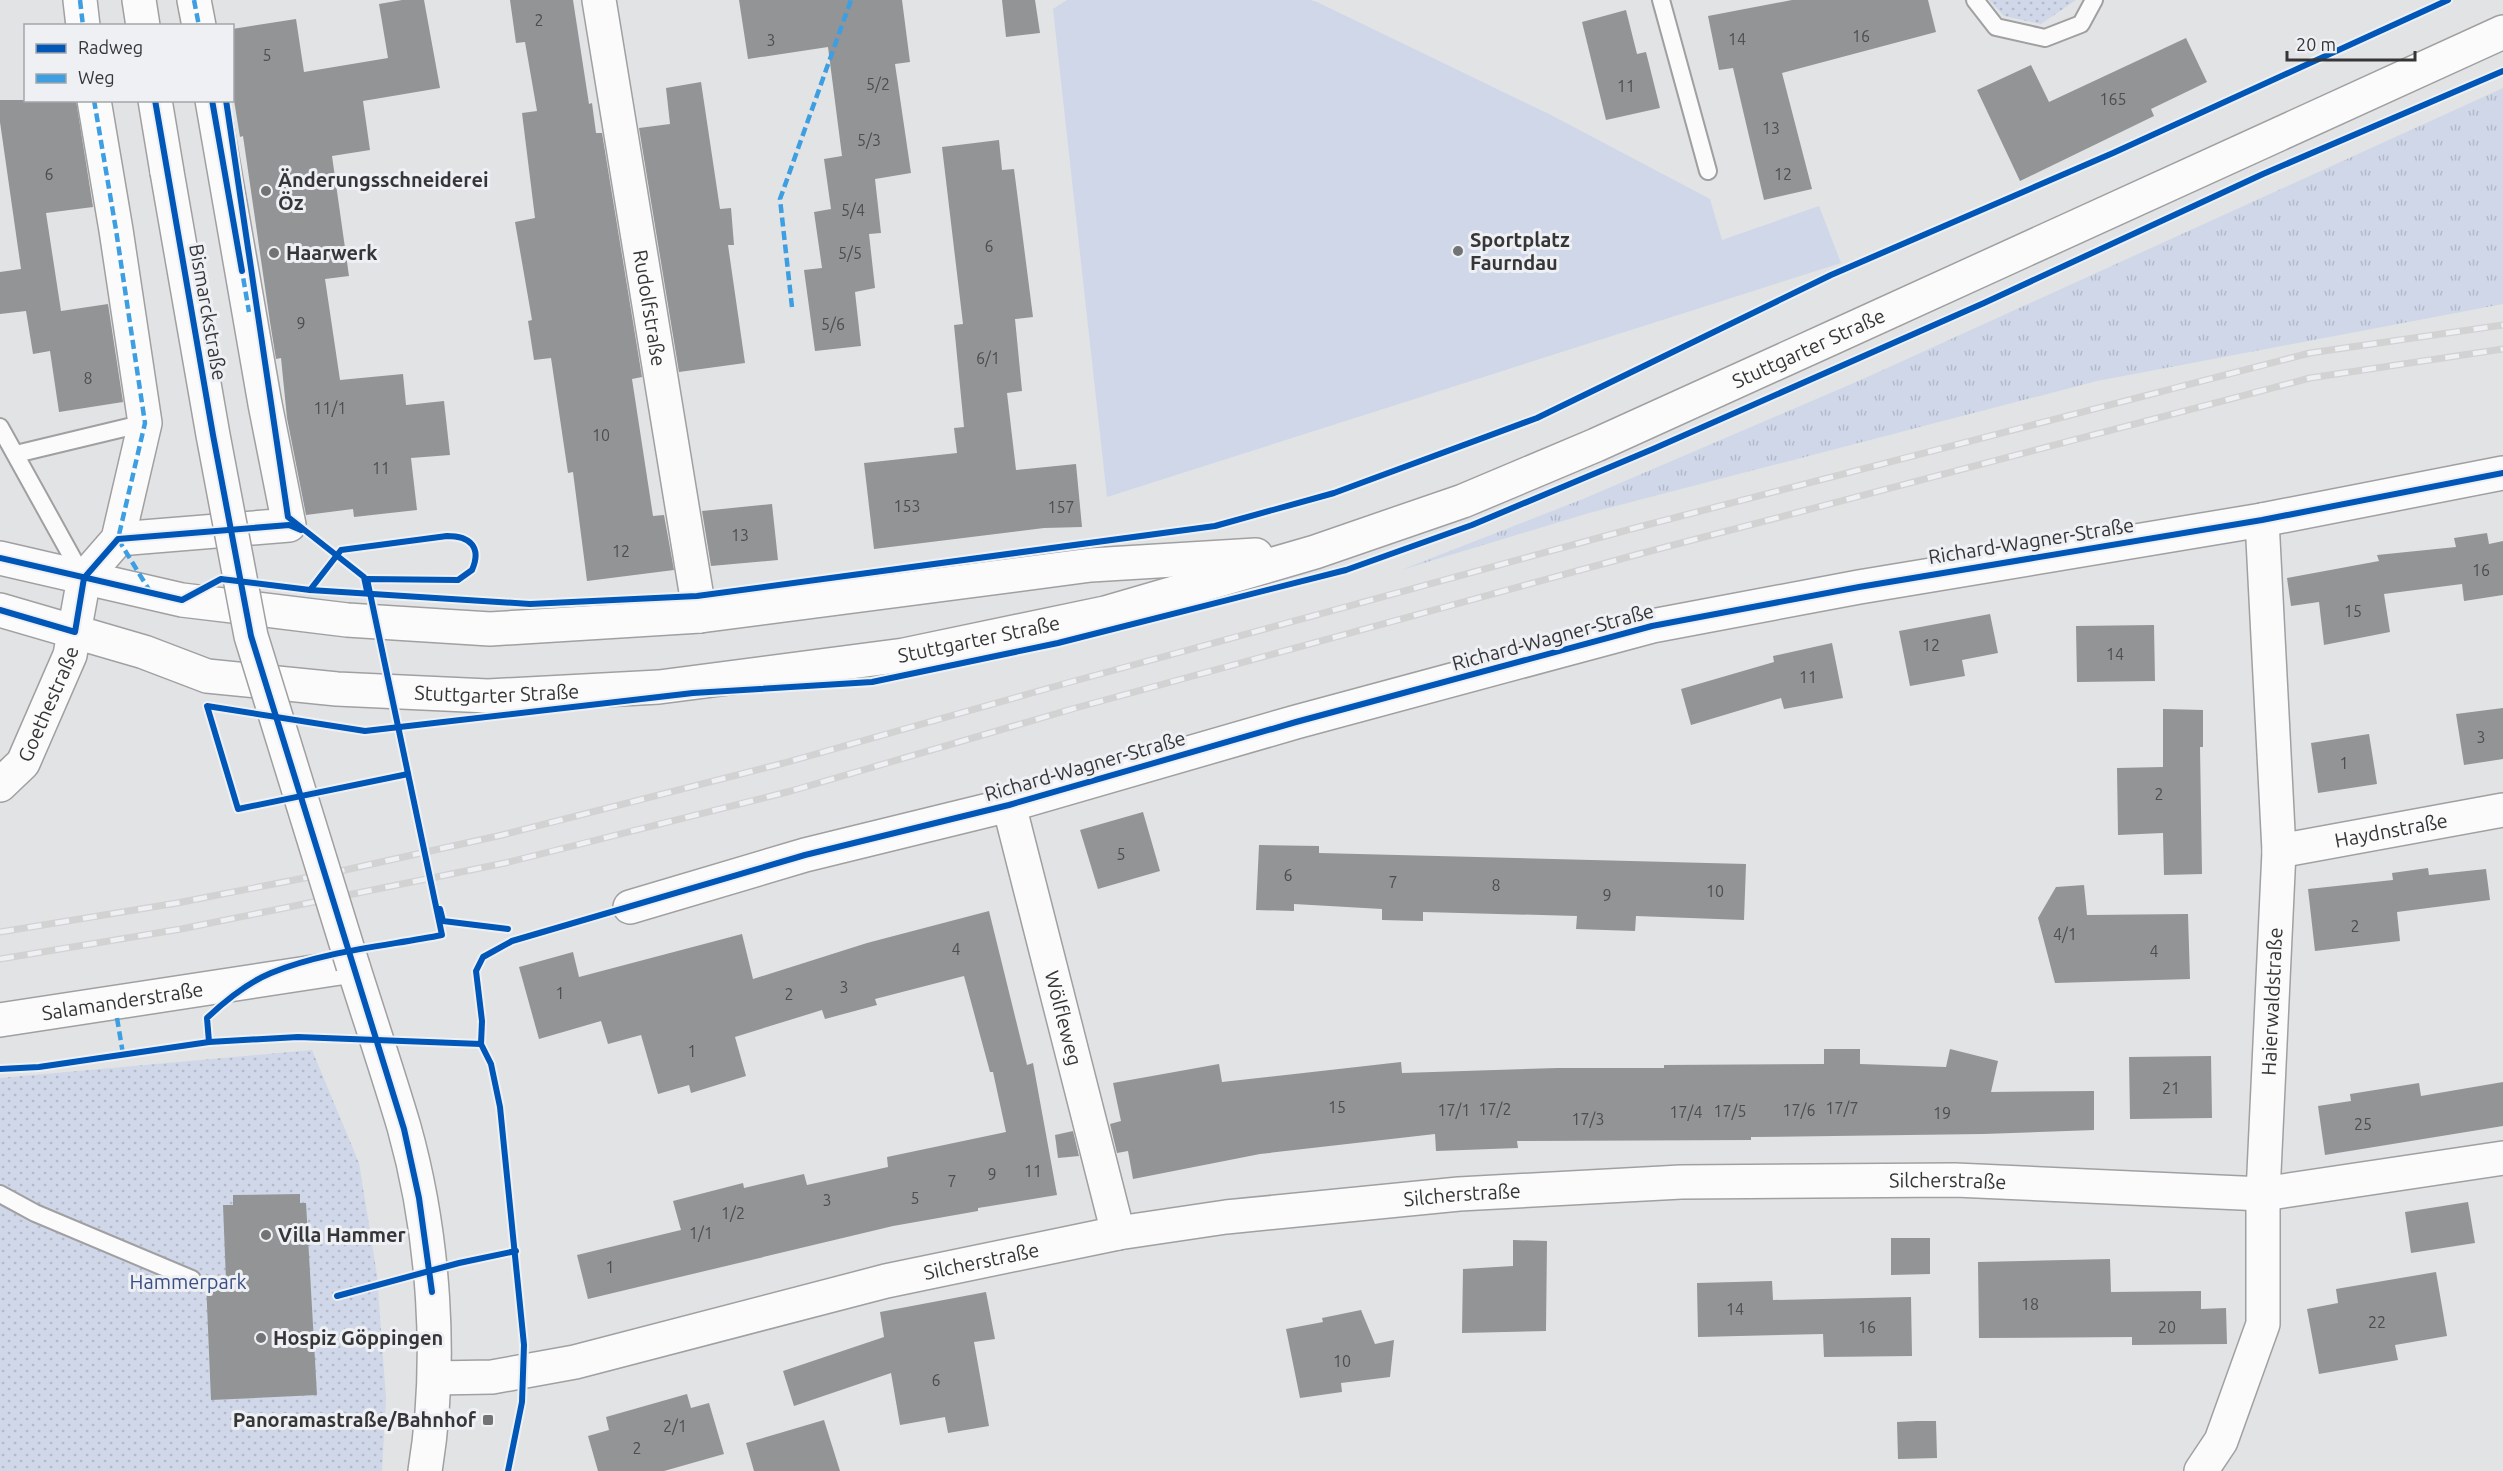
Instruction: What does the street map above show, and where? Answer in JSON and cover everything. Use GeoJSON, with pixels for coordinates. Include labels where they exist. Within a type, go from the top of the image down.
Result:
{"type":"FeatureCollection","features":[{"type":"Feature","properties":{"kind":"street"},"geometry":{"type":"LineString","coordinates":[[80,0],[83,24]]}},
{"type":"Feature","properties":{"kind":"street"},"geometry":{"type":"LineString","coordinates":[[139,0],[143,24]]}},
{"type":"Feature","properties":{"kind":"street"},"geometry":{"type":"LineString","coordinates":[[194,0],[199,24]]}},
{"type":"Feature","properties":{"kind":"street","name":"Rudolfstraße"},"geometry":{"type":"LineString","coordinates":[[599,0],[700,616]]}},
{"type":"Feature","properties":{"kind":"street","name":"Stuttgarter Straße"},"geometry":{"type":"LineString","coordinates":[[0,610],[144,652],[207,676],[337,688],[488,696],[659,687],[904,655],[1106,613],[1315,552],[1463,501],[1596,445],[2503,32]]}},
{"type":"Feature","properties":{"kind":"street"},"geometry":{"type":"LineString","coordinates":[[84,578],[118,539],[145,423],[94,102]]}},
{"type":"Feature","properties":{"kind":"street","name":"Bismarckstraße"},"geometry":{"type":"LineString","coordinates":[[155,102],[213,435],[251,636],[404,1129],[420,1198],[432,1293],[435,1378],[425,1471]]}},
{"type":"Feature","properties":{"kind":"street","name":"Bismarckstraße"},"geometry":{"type":"LineString","coordinates":[[118,539],[289,525],[265,404],[212,102]]}},
{"type":"Feature","properties":{"kind":"street","name":"Richard-Wagner-Straße"},"geometry":{"type":"LineString","coordinates":[[630,907],[805,855],[1009,805],[1296,722],[1652,626],[1859,587],[2262,520],[2503,473]]}},
{"type":"Feature","properties":{"kind":"street","name":"Haierwaldstraße"},"geometry":{"type":"LineString","coordinates":[[2201,1471],[2221,1441],[2263,1324],[2263,1194],[2279,851],[2262,520]]}},
{"type":"Feature","properties":{"kind":"street","name":"Stuttgarter Straße"},"geometry":{"type":"LineString","coordinates":[[0,558],[182,600],[347,620],[490,629],[700,616],[1091,565],[1315,552]]}},
{"type":"Feature","properties":{"kind":"street","name":"Goethestraße"},"geometry":{"type":"LineString","coordinates":[[0,785],[23,763],[70,655],[84,578]]}},
{"type":"Feature","properties":{"kind":"street","name":"Wölfleweg"},"geometry":{"type":"LineString","coordinates":[[1009,805],[1118,1233]]}},
{"type":"Feature","properties":{"kind":"street","name":"Haydnstraße"},"geometry":{"type":"LineString","coordinates":[[2279,851],[2503,810]]}},
{"type":"Feature","properties":{"kind":"street","name":"Salamanderstraße"},"geometry":{"type":"LineString","coordinates":[[0,1020],[353,966]]}},
{"type":"Feature","properties":{"kind":"street","name":"Silcherstraße"},"geometry":{"type":"LineString","coordinates":[[435,1378],[492,1377],[602,1356],[886,1281],[1118,1233],[1226,1217],[1459,1194],[1682,1182],[1955,1180],[2263,1194],[2503,1158]]}},
{"type":"Feature","properties":{"kind":"lane"},"geometry":{"type":"LineString","coordinates":[[1661,0],[1708,171]]}},
{"type":"Feature","properties":{"kind":"lane"},"geometry":{"type":"LineString","coordinates":[[1975,0],[1996,27],[2045,38],[2081,24],[2094,0]]}},
{"type":"Feature","properties":{"kind":"lane"},"geometry":{"type":"LineString","coordinates":[[16,454],[145,423]]}},
{"type":"Feature","properties":{"kind":"lane"},"geometry":{"type":"LineString","coordinates":[[0,427],[84,578]]}},
{"type":"Feature","properties":{"kind":"lane"},"geometry":{"type":"LineString","coordinates":[[0,1194],[35,1213],[192,1279]]}},
{"type":"Feature","properties":{"kind":"green space","name":"Sportplatz Faurndau"},"geometry":{"type":"Polygon","coordinates":[[[1067,0],[1310,0],[1317,2],[1551,115],[1710,199],[1722,240],[1819,206],[1841,263],[1107,497],[1053,9],[1067,0]]]}},
{"type":"Feature","properties":{"kind":"green space"},"geometry":{"type":"Polygon","coordinates":[[[1989,0],[2076,0],[2041,24],[2004,16],[1989,0]]]}},
{"type":"Feature","properties":{"kind":"green space"},"geometry":{"type":"Polygon","coordinates":[[[2503,88],[2503,304],[2097,381],[1589,513],[1401,570],[1583,499],[1863,379],[2503,88]]]}},
{"type":"Feature","properties":{"kind":"green space","name":"Hammerpark"},"geometry":{"type":"Polygon","coordinates":[[[312,1050],[359,1163],[377,1275],[386,1399],[382,1471],[0,1471],[0,1078],[312,1050]]]}},
{"type":"Feature","properties":{"kind":"building"},"geometry":{"type":"Polygon","coordinates":[[[402,0],[424,0],[440,88],[363,101],[370,150],[332,156],[349,276],[325,279],[340,380],[403,374],[406,405],[444,401],[450,455],[411,458],[417,510],[354,517],[353,509],[306,515],[287,418],[281,358],[276,359],[243,136],[240,137],[234,100],[234,29],[296,19],[304,72],[388,58],[379,4],[402,0]]]}},
{"type":"Feature","properties":{"kind":"building"},"geometry":{"type":"Polygon","coordinates":[[[510,0],[573,0],[589,104],[592,103],[596,133],[602,133],[642,377],[632,379],[653,516],[664,515],[674,570],[587,581],[573,472],[568,473],[551,358],[534,360],[528,321],[532,320],[515,222],[535,218],[522,113],[537,111],[525,42],[516,43],[510,0]]]}},
{"type":"Feature","properties":{"kind":"building"},"geometry":{"type":"Polygon","coordinates":[[[739,0],[902,0],[910,62],[895,64],[911,173],[875,179],[881,233],[869,234],[875,288],[855,292],[861,346],[815,351],[804,270],[822,268],[814,212],[831,209],[824,159],[842,156],[828,47],[748,59],[739,0]]]}},
{"type":"Feature","properties":{"kind":"building"},"geometry":{"type":"Polygon","coordinates":[[[1002,0],[1035,0],[1040,33],[1006,37],[1002,0]]]}},
{"type":"Feature","properties":{"kind":"building"},"geometry":{"type":"Polygon","coordinates":[[[1792,0],[1928,0],[1936,32],[1782,73],[1812,189],[1764,200],[1733,68],[1719,70],[1708,16],[1792,0]]]}},
{"type":"Feature","properties":{"kind":"building"},"geometry":{"type":"Polygon","coordinates":[[[1626,10],[1637,54],[1646,52],[1660,108],[1606,120],[1582,22],[1626,10]]]}},
{"type":"Feature","properties":{"kind":"building"},"geometry":{"type":"Polygon","coordinates":[[[2186,38],[2207,82],[2151,109],[2154,116],[2020,181],[1977,90],[2031,65],[2049,102],[2186,38]]]}},
{"type":"Feature","properties":{"kind":"building"},"geometry":{"type":"Polygon","coordinates":[[[701,82],[720,209],[731,208],[734,245],[728,245],[745,363],[679,372],[639,128],[670,124],[666,88],[701,82]]]}},
{"type":"Feature","properties":{"kind":"building"},"geometry":{"type":"Polygon","coordinates":[[[0,100],[76,102],[93,207],[46,213],[61,311],[108,304],[123,402],[59,412],[50,351],[33,354],[26,311],[0,314],[0,272],[21,269],[0,122],[0,100]]]}},
{"type":"Feature","properties":{"kind":"building"},"geometry":{"type":"Polygon","coordinates":[[[999,140],[1002,170],[1014,169],[1033,317],[1015,319],[1022,391],[1007,393],[1016,470],[1076,464],[1082,527],[1044,528],[874,549],[864,463],[957,453],[954,428],[964,427],[954,325],[963,324],[942,147],[999,140]]]}},
{"type":"Feature","properties":{"kind":"building"},"geometry":{"type":"Polygon","coordinates":[[[772,504],[778,560],[711,566],[702,511],[772,504]]]}},
{"type":"Feature","properties":{"kind":"building"},"geometry":{"type":"Polygon","coordinates":[[[2487,533],[2489,544],[2503,541],[2503,595],[2464,601],[2462,584],[2384,594],[2390,632],[2324,645],[2319,602],[2291,606],[2287,578],[2379,561],[2377,555],[2456,547],[2454,538],[2487,533]]]}},
{"type":"Feature","properties":{"kind":"building"},"geometry":{"type":"Polygon","coordinates":[[[1990,614],[1998,653],[1962,660],[1965,676],[1910,686],[1899,631],[1990,614]]]}},
{"type":"Feature","properties":{"kind":"building"},"geometry":{"type":"Polygon","coordinates":[[[2154,625],[2155,681],[2077,682],[2076,626],[2154,625]]]}},
{"type":"Feature","properties":{"kind":"building"},"geometry":{"type":"Polygon","coordinates":[[[1832,643],[1843,698],[1784,709],[1781,698],[1691,725],[1681,689],[1774,662],[1773,656],[1832,643]]]}},
{"type":"Feature","properties":{"kind":"building"},"geometry":{"type":"Polygon","coordinates":[[[2503,708],[2503,759],[2464,765],[2456,714],[2503,708]]]}},
{"type":"Feature","properties":{"kind":"building"},"geometry":{"type":"Polygon","coordinates":[[[2163,709],[2203,710],[2203,747],[2200,747],[2202,874],[2164,875],[2163,833],[2118,835],[2117,768],[2163,767],[2163,709]]]}},
{"type":"Feature","properties":{"kind":"building"},"geometry":{"type":"Polygon","coordinates":[[[2369,734],[2377,784],[2318,793],[2311,743],[2369,734]]]}},
{"type":"Feature","properties":{"kind":"building"},"geometry":{"type":"Polygon","coordinates":[[[1143,812],[1160,871],[1098,889],[1080,830],[1143,812]]]}},
{"type":"Feature","properties":{"kind":"building"},"geometry":{"type":"Polygon","coordinates":[[[1259,845],[1319,846],[1319,853],[1746,864],[1744,920],[1636,916],[1635,931],[1576,929],[1577,916],[1423,912],[1423,921],[1382,920],[1382,909],[1294,904],[1294,911],[1256,910],[1259,845]]]}},
{"type":"Feature","properties":{"kind":"building"},"geometry":{"type":"Polygon","coordinates":[[[2428,868],[2429,875],[2486,869],[2490,900],[2397,912],[2400,941],[2315,951],[2308,889],[2393,880],[2392,873],[2428,868]]]}},
{"type":"Feature","properties":{"kind":"building"},"geometry":{"type":"Polygon","coordinates":[[[2084,885],[2087,915],[2188,914],[2190,979],[2055,983],[2038,918],[2056,887],[2084,885]]]}},
{"type":"Feature","properties":{"kind":"building"},"geometry":{"type":"Polygon","coordinates":[[[989,911],[1027,1065],[1033,1063],[1057,1195],[978,1208],[978,1211],[893,1226],[588,1299],[577,1255],[681,1230],[673,1201],[743,1183],[744,1188],[804,1174],[807,1185],[888,1167],[887,1157],[1006,1132],[993,1072],[990,1072],[964,976],[875,999],[877,1005],[825,1019],[822,1010],[735,1037],[746,1076],[691,1093],[689,1085],[658,1094],[641,1035],[608,1044],[601,1021],[539,1039],[519,967],[573,952],[579,977],[742,934],[753,979],[867,943],[989,911]]]}},
{"type":"Feature","properties":{"kind":"building"},"geometry":{"type":"Polygon","coordinates":[[[1824,1049],[1860,1049],[1860,1064],[1946,1067],[1950,1049],[1998,1061],[1991,1092],[2094,1091],[2094,1130],[1751,1137],[1751,1140],[1517,1141],[1518,1148],[1436,1151],[1435,1134],[1260,1154],[1133,1179],[1128,1151],[1117,1153],[1110,1124],[1121,1121],[1113,1083],[1219,1064],[1222,1082],[1401,1062],[1402,1073],[1557,1068],[1664,1068],[1664,1065],[1824,1064],[1824,1049]]]}},
{"type":"Feature","properties":{"kind":"building"},"geometry":{"type":"Polygon","coordinates":[[[2211,1056],[2212,1118],[2130,1119],[2129,1057],[2211,1056]]]}},
{"type":"Feature","properties":{"kind":"building"},"geometry":{"type":"Polygon","coordinates":[[[2503,1082],[2503,1126],[2325,1155],[2318,1106],[2351,1101],[2350,1094],[2419,1083],[2421,1096],[2503,1082]]]}},
{"type":"Feature","properties":{"kind":"building"},"geometry":{"type":"Polygon","coordinates":[[[1073,1131],[1079,1156],[1058,1158],[1055,1135],[1073,1131]]]}},
{"type":"Feature","properties":{"kind":"building","name":"Hospiz Göppingen"},"geometry":{"type":"Polygon","coordinates":[[[300,1194],[300,1203],[306,1203],[317,1395],[211,1400],[206,1281],[226,1280],[223,1205],[233,1205],[233,1195],[300,1194]]]}},
{"type":"Feature","properties":{"kind":"building"},"geometry":{"type":"Polygon","coordinates":[[[2468,1202],[2475,1243],[2411,1253],[2405,1212],[2468,1202]]]}},
{"type":"Feature","properties":{"kind":"building"},"geometry":{"type":"Polygon","coordinates":[[[1891,1238],[1930,1238],[1930,1274],[1891,1275],[1891,1238]]]}},
{"type":"Feature","properties":{"kind":"building"},"geometry":{"type":"Polygon","coordinates":[[[1513,1240],[1547,1241],[1546,1331],[1462,1333],[1463,1269],[1513,1266],[1513,1240]]]}},
{"type":"Feature","properties":{"kind":"building"},"geometry":{"type":"Polygon","coordinates":[[[2110,1259],[2111,1292],[2201,1291],[2201,1309],[2226,1308],[2227,1344],[2132,1345],[2132,1337],[1979,1338],[1978,1262],[2110,1259]]]}},
{"type":"Feature","properties":{"kind":"building"},"geometry":{"type":"Polygon","coordinates":[[[2436,1272],[2447,1336],[2395,1345],[2398,1360],[2319,1374],[2307,1309],[2338,1303],[2336,1289],[2436,1272]]]}},
{"type":"Feature","properties":{"kind":"building"},"geometry":{"type":"Polygon","coordinates":[[[1772,1281],[1773,1300],[1911,1297],[1912,1356],[1824,1357],[1823,1334],[1698,1337],[1697,1283],[1772,1281]]]}},
{"type":"Feature","properties":{"kind":"building"},"geometry":{"type":"Polygon","coordinates":[[[986,1292],[995,1339],[974,1342],[989,1426],[948,1433],[945,1417],[900,1425],[891,1373],[794,1406],[783,1371],[884,1337],[880,1312],[986,1292]]]}},
{"type":"Feature","properties":{"kind":"building"},"geometry":{"type":"Polygon","coordinates":[[[1361,1310],[1375,1344],[1394,1340],[1390,1377],[1341,1383],[1342,1392],[1300,1398],[1286,1329],[1323,1322],[1322,1318],[1361,1310]]]}},
{"type":"Feature","properties":{"kind":"building"},"geometry":{"type":"Polygon","coordinates":[[[687,1394],[691,1408],[709,1403],[724,1454],[664,1471],[598,1471],[588,1436],[609,1430],[606,1417],[687,1394]]]}},
{"type":"Feature","properties":{"kind":"building"},"geometry":{"type":"Polygon","coordinates":[[[824,1420],[840,1471],[754,1471],[746,1443],[824,1420]]]}},
{"type":"Feature","properties":{"kind":"building"},"geometry":{"type":"Polygon","coordinates":[[[1936,1421],[1937,1458],[1898,1459],[1897,1422],[1936,1421]]]}},
{"type":"Feature","properties":{"kind":"railway"},"geometry":{"type":"LineString","coordinates":[[0,932],[177,903],[345,870],[502,835],[784,763],[1631,529],[2310,353],[2503,325]]}},
{"type":"Feature","properties":{"kind":"railway"},"geometry":{"type":"LineString","coordinates":[[0,959],[181,929],[505,863],[791,791],[1072,709],[1639,554],[2310,378],[2503,349]]}},
{"type":"Feature","properties":{"kind":"marked path"},"geometry":{"type":"LineString","coordinates":[[80,0],[83,24]]}},
{"type":"Feature","properties":{"kind":"marked path"},"geometry":{"type":"LineString","coordinates":[[194,0],[199,24]]}},
{"type":"Feature","properties":{"kind":"marked path"},"geometry":{"type":"LineString","coordinates":[[792,307],[780,199],[851,0]]}},
{"type":"Feature","properties":{"kind":"marked path"},"geometry":{"type":"LineString","coordinates":[[94,102],[145,423],[118,539],[115,542]]}},
{"type":"Feature","properties":{"kind":"marked path"},"geometry":{"type":"LineString","coordinates":[[241,265],[249,312]]}},
{"type":"Feature","properties":{"kind":"marked path"},"geometry":{"type":"LineString","coordinates":[[118,539],[151,593]]}},
{"type":"Feature","properties":{"kind":"marked path"},"geometry":{"type":"LineString","coordinates":[[117,1018],[123,1054]]}},
{"type":"Feature","properties":{"kind":"cycle path"},"geometry":{"type":"LineString","coordinates":[[0,558],[182,600],[221,579],[310,590],[530,604],[697,596],[1215,526],[1334,493],[1537,418],[1831,275],[2113,153],[2448,0]]}},
{"type":"Feature","properties":{"kind":"cycle path"},"geometry":{"type":"LineString","coordinates":[[408,774],[238,809],[207,706],[365,731],[693,693],[872,682],[1058,643],[1346,570],[1472,525],[1653,449],[1984,303],[2263,174],[2503,71]]}},
{"type":"Feature","properties":{"kind":"cycle path"},"geometry":{"type":"LineString","coordinates":[[155,102],[213,435],[251,636],[404,1129],[419,1198],[432,1292]]}},
{"type":"Feature","properties":{"kind":"cycle path"},"geometry":{"type":"LineString","coordinates":[[212,102],[242,271]]}},
{"type":"Feature","properties":{"kind":"cycle path"},"geometry":{"type":"LineString","coordinates":[[226,102],[288,517],[364,577],[367,591]]}},
{"type":"Feature","properties":{"kind":"cycle path"},"geometry":{"type":"LineString","coordinates":[[508,1471],[522,1402],[524,1345],[500,1107],[491,1064],[481,1044],[482,1021],[476,971],[483,957],[512,941],[805,855],[1009,805],[1296,722],[1652,626],[1859,587],[2262,520],[2503,473]]}},
{"type":"Feature","properties":{"kind":"cycle path"},"geometry":{"type":"LineString","coordinates":[[84,578],[118,539],[289,525],[301,530]]}},
{"type":"Feature","properties":{"kind":"cycle path"},"geometry":{"type":"LineString","coordinates":[[209,1042],[207,1018],[237,992],[262,977],[334,954],[442,935],[367,579],[458,580],[472,570],[475,562],[475,549],[472,544],[462,538],[447,536],[341,550],[310,590]]}},
{"type":"Feature","properties":{"kind":"cycle path"},"geometry":{"type":"LineString","coordinates":[[0,610],[75,632],[84,578]]}},
{"type":"Feature","properties":{"kind":"cycle path"},"geometry":{"type":"LineString","coordinates":[[440,909],[443,921],[508,929]]}},
{"type":"Feature","properties":{"kind":"cycle path"},"geometry":{"type":"LineString","coordinates":[[0,1069],[39,1067],[209,1042],[298,1037],[481,1044]]}},
{"type":"Feature","properties":{"kind":"cycle path"},"geometry":{"type":"LineString","coordinates":[[337,1296],[459,1263],[516,1251]]}},
{"type":"Feature","properties":{"kind":"place","name":"Änderungsschneiderei Öz"},"geometry":{"type":"Point","coordinates":[266,191]}},
{"type":"Feature","properties":{"kind":"place","name":"Sportplatz Faurndau"},"geometry":{"type":"Point","coordinates":[1458,251]}},
{"type":"Feature","properties":{"kind":"place","name":"Haarwerk"},"geometry":{"type":"Point","coordinates":[274,253]}},
{"type":"Feature","properties":{"kind":"place","name":"Villa Hammer"},"geometry":{"type":"Point","coordinates":[266,1235]}},
{"type":"Feature","properties":{"kind":"place","name":"Hospiz Göppingen"},"geometry":{"type":"Point","coordinates":[261,1338]}},
{"type":"Feature","properties":{"kind":"place","name":"Panoramastraße/Bahnhof"},"geometry":{"type":"Point","coordinates":[488,1420]}}]}
